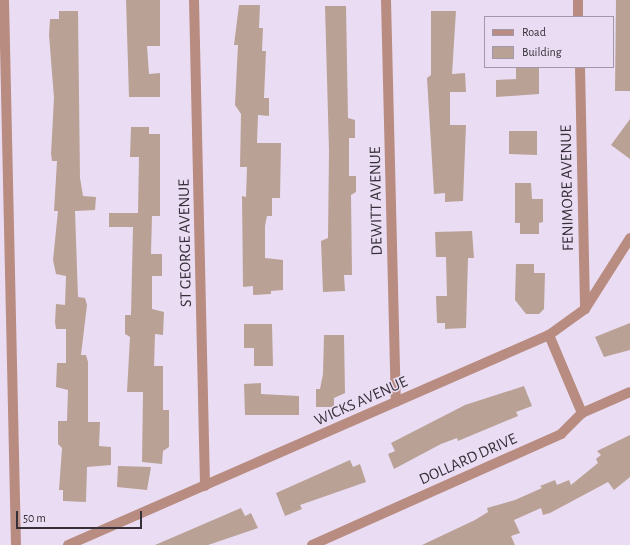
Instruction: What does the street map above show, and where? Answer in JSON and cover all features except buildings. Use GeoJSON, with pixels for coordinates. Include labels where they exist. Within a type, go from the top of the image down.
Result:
{"type":"FeatureCollection","features":[{"type":"Feature","properties":{"kind":"street"},"geometry":{"type":"LineString","coordinates":[[4,0],[16,545]]}},
{"type":"Feature","properties":{"kind":"street","name":"ST GEORGE AVENUE"},"geometry":{"type":"LineString","coordinates":[[194,0],[205,486]]}},
{"type":"Feature","properties":{"kind":"street","name":"DEWITT AVENUE"},"geometry":{"type":"LineString","coordinates":[[386,0],[396,402]]}},
{"type":"Feature","properties":{"kind":"street"},"geometry":{"type":"LineString","coordinates":[[578,0],[578,16]]}},
{"type":"Feature","properties":{"kind":"street","name":"FENIMORE AVENUE"},"geometry":{"type":"LineString","coordinates":[[580,68],[585,309]]}},
{"type":"Feature","properties":{"kind":"street","name":"WICKS AVENUE"},"geometry":{"type":"LineString","coordinates":[[68,545],[549,335],[585,309],[630,238]]}},
{"type":"Feature","properties":{"kind":"street"},"geometry":{"type":"LineString","coordinates":[[549,335],[582,413]]}},
{"type":"Feature","properties":{"kind":"street","name":"DOLLARD DRIVE"},"geometry":{"type":"LineString","coordinates":[[312,545],[561,434],[582,413],[630,392]]}}]}
